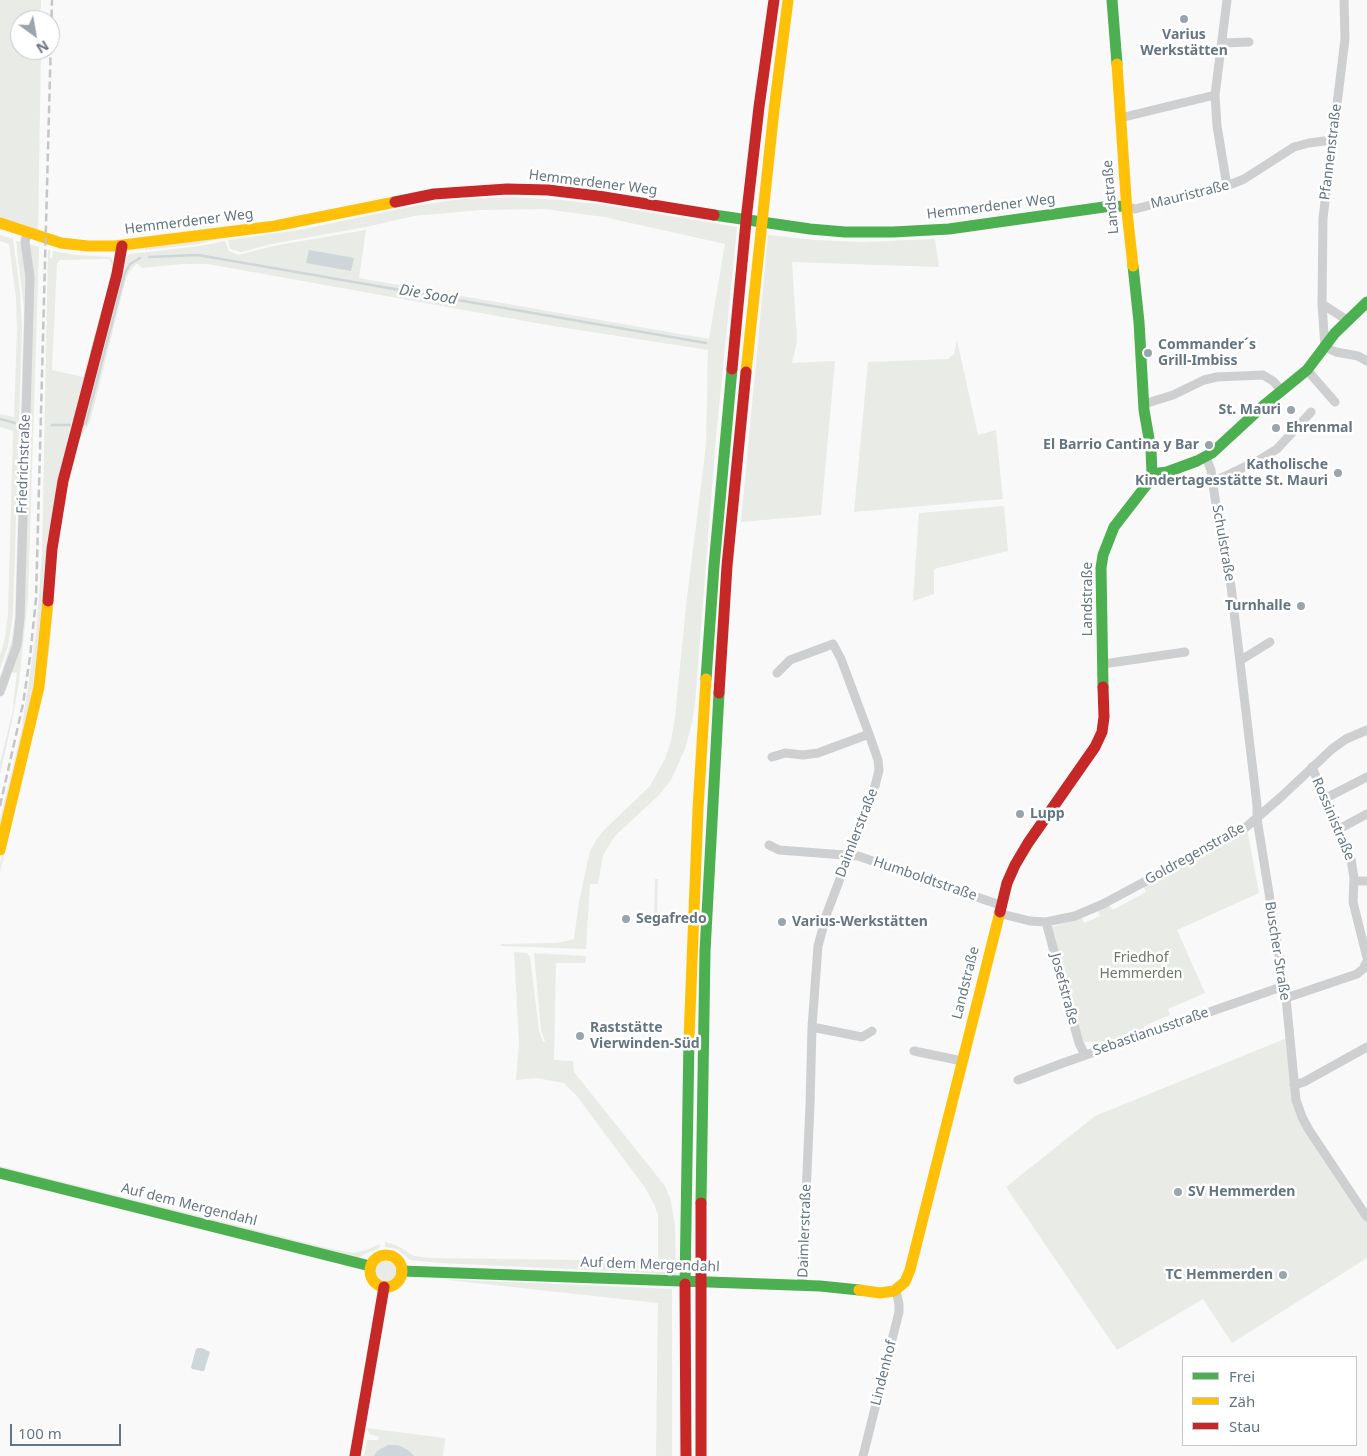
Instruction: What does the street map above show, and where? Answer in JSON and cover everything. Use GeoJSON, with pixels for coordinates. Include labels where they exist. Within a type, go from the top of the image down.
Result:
{"type":"FeatureCollection","features":[{"type":"Feature","properties":{"kind":"main road"},"geometry":{"type":"LineString","coordinates":[[686,1456],[685,1287],[688,1057],[709,629],[747,211],[774,0]]}},
{"type":"Feature","properties":{"kind":"main road"},"geometry":{"type":"LineString","coordinates":[[701,1456],[700,1275],[706,951],[712,810],[726,584],[743,399],[788,0]]}},
{"type":"Feature","properties":{"kind":"main road","name":"Landstraße"},"geometry":{"type":"LineString","coordinates":[[896,1290],[905,1282],[910,1270],[1007,883],[1019,858],[1100,737],[1104,722],[1101,568],[1104,549],[1114,527],[1148,483],[1152,474],[1152,457],[1144,404],[1139,322],[1126,206],[1112,0]]}},
{"type":"Feature","properties":{"kind":"main road","name":"Hemmerdener Weg"},"geometry":{"type":"LineString","coordinates":[[0,223],[70,245],[122,246],[275,226],[412,198],[485,189],[528,189],[569,192],[618,198],[720,217],[844,232],[929,230],[979,225],[1104,207],[1126,206]]}},
{"type":"Feature","properties":{"kind":"main road"},"geometry":{"type":"LineString","coordinates":[[0,850],[39,687],[51,554],[63,481],[117,274],[122,246]]}},
{"type":"Feature","properties":{"kind":"main road"},"geometry":{"type":"LineString","coordinates":[[1152,474],[1167,472],[1206,457],[1307,370],[1335,333],[1367,302]]}},
{"type":"Feature","properties":{"kind":"main road","name":"Auf dem Mergendahl"},"geometry":{"type":"LineString","coordinates":[[0,1173],[370,1266]]}},
{"type":"Feature","properties":{"kind":"main road"},"geometry":{"type":"LineString","coordinates":[[386,1255],[396,1258],[402,1271],[398,1281],[384,1287],[372,1280],[370,1266],[377,1258],[386,1255]]}},
{"type":"Feature","properties":{"kind":"main road","name":"Auf dem Mergendahl"},"geometry":{"type":"LineString","coordinates":[[402,1271],[802,1285],[847,1288],[880,1293],[896,1290]]}},
{"type":"Feature","properties":{"kind":"main road"},"geometry":{"type":"LineString","coordinates":[[355,1456],[384,1287]]}},
{"type":"Feature","properties":{"kind":"street"},"geometry":{"type":"LineString","coordinates":[[1226,0],[1215,95],[1217,126],[1227,186]]}},
{"type":"Feature","properties":{"kind":"street","name":"Pfannenstraße"},"geometry":{"type":"LineString","coordinates":[[1325,347],[1322,304],[1323,218],[1346,34],[1344,0]]}},
{"type":"Feature","properties":{"kind":"street"},"geometry":{"type":"LineString","coordinates":[[1222,44],[1249,42]]}},
{"type":"Feature","properties":{"kind":"street"},"geometry":{"type":"LineString","coordinates":[[1120,118],[1215,95]]}},
{"type":"Feature","properties":{"kind":"street","name":"Mauristraße"},"geometry":{"type":"LineString","coordinates":[[1126,206],[1135,209],[1227,186],[1240,181],[1294,147],[1332,140]]}},
{"type":"Feature","properties":{"kind":"street","name":"Friedrichstraße"},"geometry":{"type":"LineString","coordinates":[[1,690],[17,645],[19,624],[30,277],[25,242],[27,233]]}},
{"type":"Feature","properties":{"kind":"street"},"geometry":{"type":"LineString","coordinates":[[1322,304],[1347,320]]}},
{"type":"Feature","properties":{"kind":"street"},"geometry":{"type":"LineString","coordinates":[[1325,347],[1336,352],[1358,356],[1367,361]]}},
{"type":"Feature","properties":{"kind":"street"},"geometry":{"type":"LineString","coordinates":[[1307,370],[1335,402]]}},
{"type":"Feature","properties":{"kind":"street"},"geometry":{"type":"LineString","coordinates":[[1144,404],[1169,396],[1204,380],[1217,377],[1263,375],[1273,381],[1282,391]]}},
{"type":"Feature","properties":{"kind":"street"},"geometry":{"type":"LineString","coordinates":[[1213,482],[1260,460],[1277,449],[1311,412]]}},
{"type":"Feature","properties":{"kind":"street","name":"Schulstraße"},"geometry":{"type":"LineString","coordinates":[[1206,457],[1213,482],[1221,540],[1231,586],[1257,805],[1257,819]]}},
{"type":"Feature","properties":{"kind":"street"},"geometry":{"type":"LineString","coordinates":[[1240,660],[1270,642]]}},
{"type":"Feature","properties":{"kind":"street","name":"Daimlerstraße"},"geometry":{"type":"LineString","coordinates":[[777,673],[790,660],[833,644],[841,659],[878,763],[878,777],[826,913],[815,963],[802,1285]]}},
{"type":"Feature","properties":{"kind":"street"},"geometry":{"type":"LineString","coordinates":[[1103,664],[1185,652]]}},
{"type":"Feature","properties":{"kind":"street","name":"Goldregenstraße"},"geometry":{"type":"LineString","coordinates":[[999,909],[1030,921],[1046,922],[1074,916],[1103,904],[1237,832],[1257,819],[1341,742],[1367,730]]}},
{"type":"Feature","properties":{"kind":"street"},"geometry":{"type":"LineString","coordinates":[[772,757],[785,753],[818,753],[869,734]]}},
{"type":"Feature","properties":{"kind":"street","name":"Rossinistraße"},"geometry":{"type":"LineString","coordinates":[[1312,767],[1352,859],[1354,881],[1352,902],[1367,960]]}},
{"type":"Feature","properties":{"kind":"street"},"geometry":{"type":"LineString","coordinates":[[1326,798],[1367,778]]}},
{"type":"Feature","properties":{"kind":"street"},"geometry":{"type":"LineString","coordinates":[[1339,829],[1367,814]]}},
{"type":"Feature","properties":{"kind":"street","name":"Buscher Straße"},"geometry":{"type":"LineString","coordinates":[[1257,819],[1286,998],[1294,1085],[1298,1106],[1306,1126],[1367,1217]]}},
{"type":"Feature","properties":{"kind":"street","name":"Humboldtstraße"},"geometry":{"type":"LineString","coordinates":[[769,844],[779,850],[858,856],[999,909]]}},
{"type":"Feature","properties":{"kind":"street"},"geometry":{"type":"LineString","coordinates":[[1354,881],[1367,881]]}},
{"type":"Feature","properties":{"kind":"street","name":"Josefstraße"},"geometry":{"type":"LineString","coordinates":[[1046,922],[1079,1043],[1085,1055]]}},
{"type":"Feature","properties":{"kind":"street"},"geometry":{"type":"LineString","coordinates":[[1286,998],[1357,974],[1363,969],[1367,960]]}},
{"type":"Feature","properties":{"kind":"street","name":"Sebastianusstraße"},"geometry":{"type":"LineString","coordinates":[[1018,1080],[1284,986]]}},
{"type":"Feature","properties":{"kind":"street"},"geometry":{"type":"LineString","coordinates":[[812,1027],[862,1037],[872,1031]]}},
{"type":"Feature","properties":{"kind":"street"},"geometry":{"type":"LineString","coordinates":[[1294,1085],[1304,1082],[1367,1047]]}},
{"type":"Feature","properties":{"kind":"street"},"geometry":{"type":"LineString","coordinates":[[914,1051],[962,1061]]}},
{"type":"Feature","properties":{"kind":"street","name":"Lindenhof"},"geometry":{"type":"LineString","coordinates":[[863,1456],[899,1312],[896,1290]]}},
{"type":"Feature","properties":{"kind":"green space"},"geometry":{"type":"Polygon","coordinates":[[[0,0],[41,0],[41,10],[10,10],[10,60],[41,60],[38,232],[0,218],[0,0]]]}},
{"type":"Feature","properties":{"kind":"green space"},"geometry":{"type":"Polygon","coordinates":[[[511,197],[605,205],[737,227],[716,437],[692,723],[685,749],[671,780],[659,795],[615,836],[603,855],[598,884],[590,884],[586,949],[500,946],[502,944],[557,943],[574,939],[579,902],[590,851],[605,829],[650,786],[665,759],[671,741],[675,717],[687,597],[706,444],[708,350],[553,326],[208,264],[182,264],[142,268],[137,263],[126,278],[90,422],[78,442],[68,481],[58,539],[50,643],[43,692],[0,872],[0,864],[41,692],[48,643],[57,539],[66,482],[129,254],[200,246],[225,241],[229,251],[238,255],[273,246],[366,230],[359,278],[709,339],[725,244],[604,217],[545,209],[480,210],[414,216],[366,227],[271,244],[241,252],[230,249],[228,240],[299,230],[414,206],[461,199],[511,197]]]}},
{"type":"Feature","properties":{"kind":"green space"},"geometry":{"type":"Polygon","coordinates":[[[0,235],[13,239],[20,292],[22,328],[13,614],[8,646],[0,669],[0,656],[5,638],[8,614],[13,431],[0,427],[0,414],[14,417],[17,330],[16,298],[9,244],[0,241],[0,235]]]}},
{"type":"Feature","properties":{"kind":"green space"},"geometry":{"type":"Polygon","coordinates":[[[768,235],[863,242],[935,239],[939,267],[792,262],[797,342],[792,363],[835,361],[821,515],[741,522],[768,235]]]}},
{"type":"Feature","properties":{"kind":"green space"},"geometry":{"type":"Polygon","coordinates":[[[222,238],[199,244],[145,250],[145,248],[222,238]]]}},
{"type":"Feature","properties":{"kind":"green space"},"geometry":{"type":"Polygon","coordinates":[[[16,241],[22,242],[27,273],[17,614],[15,639],[0,682],[12,639],[15,614],[24,308],[16,241]]]}},
{"type":"Feature","properties":{"kind":"green space"},"geometry":{"type":"Polygon","coordinates":[[[29,244],[39,247],[28,598],[19,681],[15,706],[0,774],[0,763],[14,706],[17,673],[11,672],[19,648],[34,277],[29,244]]]}},
{"type":"Feature","properties":{"kind":"green space"},"geometry":{"type":"Polygon","coordinates":[[[48,250],[50,250],[50,258],[52,258],[53,251],[75,255],[111,257],[113,270],[74,422],[72,421],[69,431],[71,432],[33,698],[0,833],[0,819],[21,733],[36,633],[42,555],[48,250]],[[109,259],[60,260],[57,263],[52,370],[83,377],[110,280],[112,266],[109,259]]]}},
{"type":"Feature","properties":{"kind":"green space"},"geometry":{"type":"Polygon","coordinates":[[[957,340],[978,435],[996,430],[1003,499],[854,512],[868,362],[948,359],[954,354],[957,340]]]}},
{"type":"Feature","properties":{"kind":"green space"},"geometry":{"type":"Polygon","coordinates":[[[1004,506],[1008,551],[934,569],[934,594],[913,601],[919,513],[1004,506]]]}},
{"type":"Feature","properties":{"kind":"green space","name":"Friedhof Hemmerden"},"geometry":{"type":"Polygon","coordinates":[[[1247,829],[1259,893],[1177,930],[1205,993],[1168,1009],[1170,1015],[1144,1026],[1144,1030],[1108,1041],[1084,1042],[1079,1034],[1051,927],[1082,918],[1084,923],[1100,916],[1098,911],[1109,905],[1113,910],[1146,892],[1143,886],[1247,829]]]}},
{"type":"Feature","properties":{"kind":"green space"},"geometry":{"type":"Polygon","coordinates":[[[655,879],[658,879],[657,914],[655,915],[654,913],[655,879]]]}},
{"type":"Feature","properties":{"kind":"green space"},"geometry":{"type":"Polygon","coordinates":[[[514,952],[527,953],[530,957],[539,1031],[543,1042],[545,1041],[541,1030],[534,953],[586,956],[585,963],[556,963],[554,1060],[573,1061],[574,1072],[665,1186],[670,1198],[675,1224],[676,1275],[440,1263],[410,1260],[397,1249],[385,1247],[385,1242],[396,1245],[414,1256],[431,1258],[658,1261],[658,1215],[654,1204],[646,1189],[577,1096],[564,1083],[536,1078],[516,1080],[519,1043],[514,952]]]}},
{"type":"Feature","properties":{"kind":"green space","name":"SV Hemmerden"},"geometry":{"type":"Polygon","coordinates":[[[1287,1038],[1292,1092],[1350,1198],[1367,1222],[1367,1258],[1232,1343],[1203,1299],[1117,1350],[1006,1187],[1095,1116],[1287,1038]]]}},
{"type":"Feature","properties":{"kind":"green space"},"geometry":{"type":"Polygon","coordinates":[[[0,1166],[332,1249],[354,1253],[380,1244],[380,1248],[359,1258],[0,1170],[0,1166]]]}},
{"type":"Feature","properties":{"kind":"green space"},"geometry":{"type":"Polygon","coordinates":[[[386,1261],[394,1264],[397,1272],[394,1280],[386,1283],[378,1280],[375,1272],[378,1264],[386,1261]]]}},
{"type":"Feature","properties":{"kind":"green space"},"geometry":{"type":"Polygon","coordinates":[[[439,1279],[672,1289],[672,1456],[656,1456],[658,1303],[439,1279]]]}},
{"type":"Feature","properties":{"kind":"green space"},"geometry":{"type":"Polygon","coordinates":[[[366,1428],[445,1438],[443,1456],[364,1456],[367,1440],[378,1440],[379,1437],[370,1434],[366,1428]]]}},
{"type":"Feature","properties":{"kind":"shaded area"},"geometry":{"type":"Polygon","coordinates":[[[309,250],[354,258],[351,271],[306,263],[309,250]]]}},
{"type":"Feature","properties":{"kind":"shaded area"},"geometry":{"type":"Polygon","coordinates":[[[196,1349],[210,1352],[204,1371],[192,1369],[191,1367],[196,1349]]]}},
{"type":"Feature","properties":{"kind":"shaded area"},"geometry":{"type":"Polygon","coordinates":[[[388,1445],[398,1445],[408,1450],[414,1456],[374,1456],[377,1451],[388,1445]]]}},
{"type":"Feature","properties":{"kind":"waterway","name":"Die Sood"},"geometry":{"type":"LineString","coordinates":[[149,257],[198,255],[706,343]]}},
{"type":"Feature","properties":{"kind":"waterway","name":"Die Sood"},"geometry":{"type":"LineString","coordinates":[[82,426],[86,423],[125,273],[130,264],[140,258]]}},
{"type":"Feature","properties":{"kind":"waterway","name":"Die Sood"},"geometry":{"type":"LineString","coordinates":[[0,419],[15,423]]}},
{"type":"Feature","properties":{"kind":"waterway","name":"Die Sood"},"geometry":{"type":"LineString","coordinates":[[52,425],[70,425]]}},
{"type":"Feature","properties":{"kind":"railway"},"geometry":{"type":"LineString","coordinates":[[0,806],[23,704],[36,599],[52,0]]}},
{"type":"Feature","properties":{"kind":"traffic: fast"},"geometry":{"type":"LineString","coordinates":[[1112,0],[1117,64]]}},
{"type":"Feature","properties":{"kind":"traffic: fast"},"geometry":{"type":"LineString","coordinates":[[714,215],[810,229],[845,232],[893,232],[949,229],[1104,207],[1126,206]]}},
{"type":"Feature","properties":{"kind":"traffic: fast"},"geometry":{"type":"LineString","coordinates":[[1103,687],[1101,568],[1103,555],[1114,527],[1148,483],[1152,474],[1151,450],[1144,410],[1139,322],[1133,266]]}},
{"type":"Feature","properties":{"kind":"traffic: fast"},"geometry":{"type":"LineString","coordinates":[[1152,474],[1167,472],[1197,461],[1212,453],[1263,406],[1307,370],[1335,333],[1367,302]]}},
{"type":"Feature","properties":{"kind":"traffic: fast"},"geometry":{"type":"LineString","coordinates":[[706,679],[732,369]]}},
{"type":"Feature","properties":{"kind":"traffic: fast"},"geometry":{"type":"LineString","coordinates":[[701,1203],[705,951],[719,693]]}},
{"type":"Feature","properties":{"kind":"traffic: fast"},"geometry":{"type":"LineString","coordinates":[[685,1284],[689,1039]]}},
{"type":"Feature","properties":{"kind":"traffic: fast"},"geometry":{"type":"LineString","coordinates":[[0,1173],[370,1266]]}},
{"type":"Feature","properties":{"kind":"traffic: fast"},"geometry":{"type":"LineString","coordinates":[[402,1271],[820,1286],[859,1290]]}},
{"type":"Feature","properties":{"kind":"traffic: slow"},"geometry":{"type":"LineString","coordinates":[[746,372],[774,110],[788,0]]}},
{"type":"Feature","properties":{"kind":"traffic: slow"},"geometry":{"type":"LineString","coordinates":[[1117,64],[1127,212],[1133,266]]}},
{"type":"Feature","properties":{"kind":"traffic: slow"},"geometry":{"type":"LineString","coordinates":[[0,223],[61,243],[115,246],[275,226],[395,202]]}},
{"type":"Feature","properties":{"kind":"traffic: slow"},"geometry":{"type":"LineString","coordinates":[[0,850],[39,687],[48,601]]}},
{"type":"Feature","properties":{"kind":"traffic: slow"},"geometry":{"type":"LineString","coordinates":[[689,1039],[698,809],[706,679]]}},
{"type":"Feature","properties":{"kind":"traffic: slow"},"geometry":{"type":"LineString","coordinates":[[859,1290],[880,1293],[894,1291],[905,1282],[910,1270],[1000,912]]}},
{"type":"Feature","properties":{"kind":"traffic: slow"},"geometry":{"type":"LineString","coordinates":[[386,1255],[392,1256],[397,1260],[401,1265],[402,1271],[401,1277],[397,1282],[392,1286],[386,1287],[380,1286],[375,1282],[371,1277],[370,1271],[371,1265],[375,1260],[380,1256],[386,1255]]}},
{"type":"Feature","properties":{"kind":"traffic: jam"},"geometry":{"type":"LineString","coordinates":[[732,369],[747,211],[774,0]]}},
{"type":"Feature","properties":{"kind":"traffic: jam"},"geometry":{"type":"LineString","coordinates":[[395,202],[434,194],[507,189],[548,190],[598,196],[714,215]]}},
{"type":"Feature","properties":{"kind":"traffic: jam"},"geometry":{"type":"LineString","coordinates":[[48,601],[52,549],[63,481],[117,274],[122,246]]}},
{"type":"Feature","properties":{"kind":"traffic: jam"},"geometry":{"type":"LineString","coordinates":[[719,693],[727,566],[746,372]]}},
{"type":"Feature","properties":{"kind":"traffic: jam"},"geometry":{"type":"LineString","coordinates":[[1000,912],[1007,883],[1015,865],[1028,843],[1095,747],[1102,732],[1104,717],[1103,687]]}},
{"type":"Feature","properties":{"kind":"traffic: jam"},"geometry":{"type":"LineString","coordinates":[[701,1203],[701,1456]]}},
{"type":"Feature","properties":{"kind":"traffic: jam"},"geometry":{"type":"LineString","coordinates":[[685,1284],[686,1456]]}},
{"type":"Feature","properties":{"kind":"traffic: jam"},"geometry":{"type":"LineString","coordinates":[[355,1456],[384,1287]]}},
{"type":"Feature","properties":{"kind":"place","name":"Varius Werkstätten"},"geometry":{"type":"Point","coordinates":[1184,19]}},
{"type":"Feature","properties":{"kind":"place","name":"Commander´s Grill-Imbiss"},"geometry":{"type":"Point","coordinates":[1148,353]}},
{"type":"Feature","properties":{"kind":"place","name":"St. Mauri"},"geometry":{"type":"Point","coordinates":[1291,410]}},
{"type":"Feature","properties":{"kind":"place","name":"Ehrenmal"},"geometry":{"type":"Point","coordinates":[1276,428]}},
{"type":"Feature","properties":{"kind":"place","name":"El Barrio Cantina y Bar"},"geometry":{"type":"Point","coordinates":[1209,445]}},
{"type":"Feature","properties":{"kind":"place","name":"Katholische Kindertagesstätte St. Mauri"},"geometry":{"type":"Point","coordinates":[1338,473]}},
{"type":"Feature","properties":{"kind":"place","name":"Turnhalle"},"geometry":{"type":"Point","coordinates":[1301,606]}},
{"type":"Feature","properties":{"kind":"place","name":"Lupp"},"geometry":{"type":"Point","coordinates":[1020,814]}},
{"type":"Feature","properties":{"kind":"place","name":"Segafredo"},"geometry":{"type":"Point","coordinates":[626,919]}},
{"type":"Feature","properties":{"kind":"place","name":"Varius-Werkstätten"},"geometry":{"type":"Point","coordinates":[782,922]}},
{"type":"Feature","properties":{"kind":"place","name":"Raststätte Vierwinden-Süd"},"geometry":{"type":"Point","coordinates":[580,1036]}},
{"type":"Feature","properties":{"kind":"place","name":"SV Hemmerden"},"geometry":{"type":"Point","coordinates":[1178,1192]}},
{"type":"Feature","properties":{"kind":"place","name":"TC Hemmerden"},"geometry":{"type":"Point","coordinates":[1283,1275]}}]}
